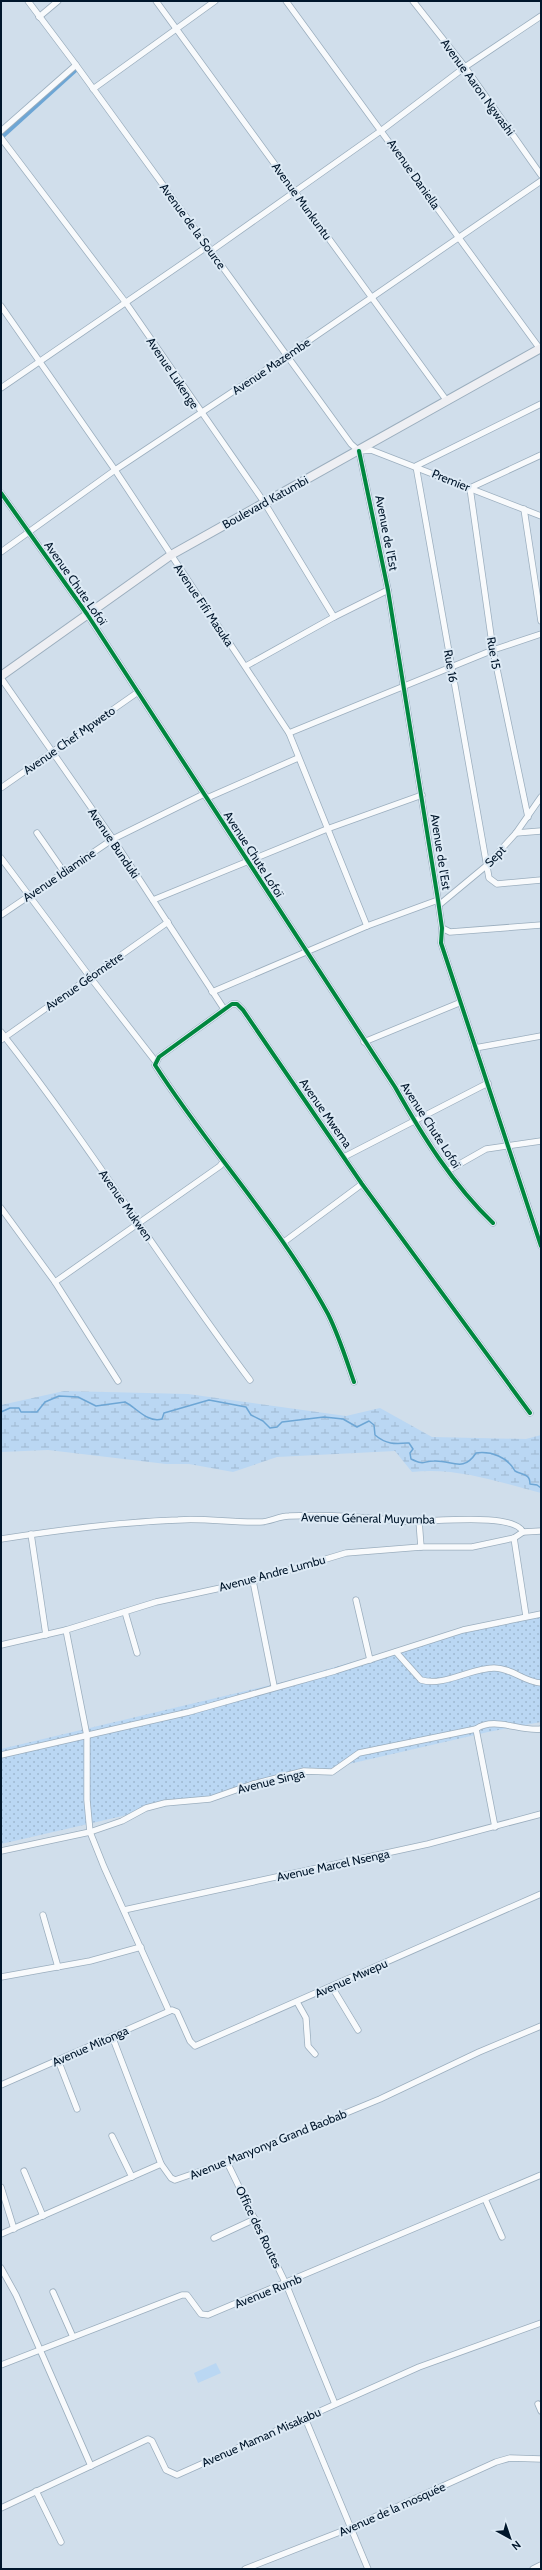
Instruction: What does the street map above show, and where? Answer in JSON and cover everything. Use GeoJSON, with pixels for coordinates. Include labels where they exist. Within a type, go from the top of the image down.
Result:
{"type":"FeatureCollection","features":[{"type":"Feature","properties":{"kind":"street","name":"Avenue de la Source"},"geometry":{"type":"LineString","coordinates":[[28,1],[288,355],[351,444],[359,451]]}},
{"type":"Feature","properties":{"kind":"street"},"geometry":{"type":"LineString","coordinates":[[39,17],[58,1]]}},
{"type":"Feature","properties":{"kind":"street","name":"Avenue Munkuntu"},"geometry":{"type":"LineString","coordinates":[[156,1],[447,401]]}},
{"type":"Feature","properties":{"kind":"street"},"geometry":{"type":"LineString","coordinates":[[93,89],[216,1]]}},
{"type":"Feature","properties":{"kind":"street","name":"Avenue Daniella"},"geometry":{"type":"LineString","coordinates":[[286,1],[382,130],[540,349]]}},
{"type":"Feature","properties":{"kind":"street","name":"Avenue Aaron Ngwashi"},"geometry":{"type":"LineString","coordinates":[[413,1],[465,67],[541,175]]}},
{"type":"Feature","properties":{"kind":"street"},"geometry":{"type":"LineString","coordinates":[[1,388],[294,191],[382,130],[465,67],[541,16]]}},
{"type":"Feature","properties":{"kind":"street"},"geometry":{"type":"LineString","coordinates":[[1,131],[76,65]]}},
{"type":"Feature","properties":{"kind":"street","name":"Avenue Lukenge"},"geometry":{"type":"LineString","coordinates":[[1,138],[126,303],[200,413],[264,502],[334,616]]}},
{"type":"Feature","properties":{"kind":"street","name":"Avenue Mazembe"},"geometry":{"type":"LineString","coordinates":[[1,552],[115,470],[288,355],[541,181]]}},
{"type":"Feature","properties":{"kind":"street","name":"Avenue Fifi Masuka"},"geometry":{"type":"LineString","coordinates":[[1,306],[115,470],[289,733],[367,926]]}},
{"type":"Feature","properties":{"kind":"street","name":"Boulevard Katumbi"},"geometry":{"type":"LineString","coordinates":[[1,677],[171,555],[540,349]]}},
{"type":"Feature","properties":{"kind":"street"},"geometry":{"type":"LineString","coordinates":[[416,466],[541,404]]}},
{"type":"Feature","properties":{"kind":"street","name":"Premier"},"geometry":{"type":"LineString","coordinates":[[359,451],[372,450],[524,509],[539,513]]}},
{"type":"Feature","properties":{"kind":"street","name":"Avenue de l'Est"},"geometry":{"type":"LineString","coordinates":[[359,451],[388,590],[439,902],[442,928],[441,943],[459,1003],[488,1083],[507,1146],[541,1246]]}},
{"type":"Feature","properties":{"kind":"street"},"geometry":{"type":"LineString","coordinates":[[470,488],[541,455]]}},
{"type":"Feature","properties":{"kind":"street","name":"Rue 16"},"geometry":{"type":"LineString","coordinates":[[416,466],[486,866],[491,881],[497,884],[541,880]]}},
{"type":"Feature","properties":{"kind":"street","name":"Rue 15"},"geometry":{"type":"LineString","coordinates":[[470,488],[493,650],[528,817]]}},
{"type":"Feature","properties":{"kind":"street","name":"Avenue Chute Lofoï"},"geometry":{"type":"LineString","coordinates":[[1,492],[87,614],[248,860],[305,953],[415,1122],[469,1200],[493,1223]]}},
{"type":"Feature","properties":{"kind":"street"},"geometry":{"type":"LineString","coordinates":[[524,509],[541,621]]}},
{"type":"Feature","properties":{"kind":"street"},"geometry":{"type":"LineString","coordinates":[[246,666],[334,616],[388,590]]}},
{"type":"Feature","properties":{"kind":"street"},"geometry":{"type":"LineString","coordinates":[[289,733],[451,669],[493,650],[541,634]]}},
{"type":"Feature","properties":{"kind":"street","name":"Avenue Bunduki"},"geometry":{"type":"LineString","coordinates":[[1,677],[113,839],[224,1010]]}},
{"type":"Feature","properties":{"kind":"street","name":"Avenue Chef Mpweto"},"geometry":{"type":"LineString","coordinates":[[1,788],[138,692]]}},
{"type":"Feature","properties":{"kind":"street","name":"Avenue Idiamine"},"geometry":{"type":"LineString","coordinates":[[1,915],[113,839],[205,796],[298,758]]}},
{"type":"Feature","properties":{"kind":"street"},"geometry":{"type":"LineString","coordinates":[[153,900],[327,829],[422,795]]}},
{"type":"Feature","properties":{"kind":"street","name":"Sept"},"geometry":{"type":"LineString","coordinates":[[212,992],[367,926],[439,902],[486,866],[516,834],[541,797]]}},
{"type":"Feature","properties":{"kind":"street"},"geometry":{"type":"LineString","coordinates":[[516,834],[541,831]]}},
{"type":"Feature","properties":{"kind":"street"},"geometry":{"type":"LineString","coordinates":[[37,834],[64,872]]}},
{"type":"Feature","properties":{"kind":"street"},"geometry":{"type":"LineString","coordinates":[[1,858],[90,978],[156,1062],[156,1067],[223,1162],[262,1209],[284,1242],[327,1314],[354,1382]]}},
{"type":"Feature","properties":{"kind":"street","name":"Avenue Géomètre"},"geometry":{"type":"LineString","coordinates":[[3,1038],[168,922]]}},
{"type":"Feature","properties":{"kind":"street"},"geometry":{"type":"LineString","coordinates":[[442,928],[450,932],[541,925]]}},
{"type":"Feature","properties":{"kind":"street"},"geometry":{"type":"LineString","coordinates":[[364,1042],[459,1003]]}},
{"type":"Feature","properties":{"kind":"street","name":"Avenue Mwema"},"geometry":{"type":"LineString","coordinates":[[224,1010],[234,1004],[243,1010],[362,1184],[530,1413]]}},
{"type":"Feature","properties":{"kind":"street"},"geometry":{"type":"LineString","coordinates":[[156,1062],[224,1010]]}},
{"type":"Feature","properties":{"kind":"street","name":"Avenue Mukwen"},"geometry":{"type":"LineString","coordinates":[[1,1032],[3,1038],[140,1223],[190,1300],[250,1380]]}},
{"type":"Feature","properties":{"kind":"street"},"geometry":{"type":"LineString","coordinates":[[475,1048],[541,1036]]}},
{"type":"Feature","properties":{"kind":"street"},"geometry":{"type":"LineString","coordinates":[[344,1157],[415,1122],[488,1083]]}},
{"type":"Feature","properties":{"kind":"street"},"geometry":{"type":"LineString","coordinates":[[449,1170],[486,1149],[541,1141]]}},
{"type":"Feature","properties":{"kind":"street"},"geometry":{"type":"LineString","coordinates":[[55,1282],[220,1166],[223,1162]]}},
{"type":"Feature","properties":{"kind":"street"},"geometry":{"type":"LineString","coordinates":[[284,1242],[362,1184]]}},
{"type":"Feature","properties":{"kind":"street"},"geometry":{"type":"LineString","coordinates":[[1,1208],[55,1282],[118,1381]]}},
{"type":"Feature","properties":{"kind":"street","name":"Avenue Géneral Muyumba"},"geometry":{"type":"LineString","coordinates":[[1,1539],[31,1534],[178,1520],[258,1522],[287,1516],[329,1515],[419,1521],[480,1519],[512,1524],[521,1529],[523,1532]]}},
{"type":"Feature","properties":{"kind":"street"},"geometry":{"type":"LineString","coordinates":[[419,1521],[421,1547]]}},
{"type":"Feature","properties":{"kind":"street"},"geometry":{"type":"LineString","coordinates":[[523,1532],[541,1531]]}},
{"type":"Feature","properties":{"kind":"street","name":"Avenue Andre Lumbu"},"geometry":{"type":"LineString","coordinates":[[1,1644],[66,1630],[156,1602],[253,1581],[315,1561],[346,1554],[421,1547],[472,1547],[514,1538],[523,1532]]}},
{"type":"Feature","properties":{"kind":"street"},"geometry":{"type":"LineString","coordinates":[[31,1534],[46,1635]]}},
{"type":"Feature","properties":{"kind":"street"},"geometry":{"type":"LineString","coordinates":[[514,1538],[526,1616]]}},
{"type":"Feature","properties":{"kind":"street"},"geometry":{"type":"LineString","coordinates":[[253,1581],[274,1686]]}},
{"type":"Feature","properties":{"kind":"street"},"geometry":{"type":"LineString","coordinates":[[356,1600],[370,1660]]}},
{"type":"Feature","properties":{"kind":"street"},"geometry":{"type":"LineString","coordinates":[[125,1612],[137,1653]]}},
{"type":"Feature","properties":{"kind":"street"},"geometry":{"type":"LineString","coordinates":[[1,1755],[189,1712],[274,1686],[370,1660],[463,1630],[541,1614]]}},
{"type":"Feature","properties":{"kind":"street"},"geometry":{"type":"LineString","coordinates":[[66,1630],[88,1736],[87,1800],[90,1832],[169,2011]]}},
{"type":"Feature","properties":{"kind":"street"},"geometry":{"type":"LineString","coordinates":[[396,1652],[421,1680],[434,1682],[476,1669],[494,1668],[507,1669],[541,1683]]}},
{"type":"Feature","properties":{"kind":"street","name":"Avenue Singa"},"geometry":{"type":"LineString","coordinates":[[1,1851],[90,1832],[122,1821],[146,1808],[165,1803],[210,1799],[241,1787],[304,1771],[332,1772],[359,1753],[476,1729],[490,1723],[528,1729],[541,1729]]}},
{"type":"Feature","properties":{"kind":"street"},"geometry":{"type":"LineString","coordinates":[[476,1729],[495,1827]]}},
{"type":"Feature","properties":{"kind":"street","name":"Avenue Marcel Nsenga"},"geometry":{"type":"LineString","coordinates":[[124,1910],[428,1844],[541,1814]]}},
{"type":"Feature","properties":{"kind":"street","name":"Avenue Mwepu"},"geometry":{"type":"LineString","coordinates":[[169,2011],[175,2010],[178,2014],[190,2042],[195,2046],[541,1894]]}},
{"type":"Feature","properties":{"kind":"street"},"geometry":{"type":"LineString","coordinates":[[43,1915],[58,1967]]}},
{"type":"Feature","properties":{"kind":"street"},"geometry":{"type":"LineString","coordinates":[[1,1977],[58,1967],[141,1947]]}},
{"type":"Feature","properties":{"kind":"street"},"geometry":{"type":"LineString","coordinates":[[332,1987],[358,2030]]}},
{"type":"Feature","properties":{"kind":"street"},"geometry":{"type":"LineString","coordinates":[[297,2002],[306,2018],[308,2046],[315,2054]]}},
{"type":"Feature","properties":{"kind":"street","name":"Avenue Mitonga"},"geometry":{"type":"LineString","coordinates":[[1,2085],[169,2011]]}},
{"type":"Feature","properties":{"kind":"street","name":"Avenue Manyonya Grand Baobab"},"geometry":{"type":"LineString","coordinates":[[161,2164],[171,2178],[175,2180],[227,2162],[380,2099],[479,2052],[541,2026]]}},
{"type":"Feature","properties":{"kind":"street"},"geometry":{"type":"LineString","coordinates":[[1,2234],[161,2164],[112,2036]]}},
{"type":"Feature","properties":{"kind":"street"},"geometry":{"type":"LineString","coordinates":[[58,2060],[77,2109]]}},
{"type":"Feature","properties":{"kind":"street"},"geometry":{"type":"LineString","coordinates":[[112,2136],[132,2177]]}},
{"type":"Feature","properties":{"kind":"street","name":"Office des Routes"},"geometry":{"type":"LineString","coordinates":[[227,2162],[286,2284],[335,2404]]}},
{"type":"Feature","properties":{"kind":"street"},"geometry":{"type":"LineString","coordinates":[[24,2171],[43,2216]]}},
{"type":"Feature","properties":{"kind":"street","name":"Avenue Rumb"},"geometry":{"type":"LineString","coordinates":[[1,2365],[182,2294],[187,2295],[199,2312],[205,2316],[286,2284],[541,2175]]}},
{"type":"Feature","properties":{"kind":"street"},"geometry":{"type":"LineString","coordinates":[[1,2187],[14,2229]]}},
{"type":"Feature","properties":{"kind":"street"},"geometry":{"type":"LineString","coordinates":[[485,2199],[502,2237]]}},
{"type":"Feature","properties":{"kind":"street"},"geometry":{"type":"LineString","coordinates":[[214,2238],[255,2219]]}},
{"type":"Feature","properties":{"kind":"street"},"geometry":{"type":"LineString","coordinates":[[1,2268],[16,2295],[91,2466]]}},
{"type":"Feature","properties":{"kind":"street"},"geometry":{"type":"LineString","coordinates":[[53,2292],[73,2337]]}},
{"type":"Feature","properties":{"kind":"street","name":"Avenue Maman Misakabu"},"geometry":{"type":"LineString","coordinates":[[1,2508],[149,2439],[166,2470],[177,2475],[419,2367],[541,2323]]}},
{"type":"Feature","properties":{"kind":"street"},"geometry":{"type":"LineString","coordinates":[[538,2404],[541,2412]]}},
{"type":"Feature","properties":{"kind":"street"},"geometry":{"type":"LineString","coordinates":[[305,2418],[368,2569]]}},
{"type":"Feature","properties":{"kind":"street","name":"Avenue de la mosquée"},"geometry":{"type":"LineString","coordinates":[[245,2569],[350,2528],[496,2462],[510,2458],[541,2459]]}},
{"type":"Feature","properties":{"kind":"street"},"geometry":{"type":"LineString","coordinates":[[36,2492],[61,2542]]}},
{"type":"Feature","properties":{"kind":"street"},"geometry":{"type":"LineString","coordinates":[[533,2569],[541,2565]]}},
{"type":"Feature","properties":{"kind":"green space"},"geometry":{"type":"Polygon","coordinates":[[[64,1391],[188,1394],[346,1416],[380,1408],[432,1437],[526,1439],[541,1435],[541,1493],[477,1476],[445,1472],[412,1472],[395,1451],[277,1457],[233,1472],[189,1464],[166,1464],[48,1450],[1,1452],[1,1405],[64,1391]]]}},
{"type":"Feature","properties":{"kind":"green space"},"geometry":{"type":"Polygon","coordinates":[[[541,1612],[541,1722],[488,1732],[1,1844],[1,1749],[279,1683],[500,1620],[541,1612]]]}},
{"type":"Feature","properties":{"kind":"green space"},"geometry":{"type":"Polygon","coordinates":[[[216,2363],[221,2373],[198,2383],[194,2373],[216,2363]]]}},
{"type":"Feature","properties":{"kind":"waterway"},"geometry":{"type":"LineString","coordinates":[[1,137],[76,69]]}},
{"type":"Feature","properties":{"kind":"waterway"},"geometry":{"type":"LineString","coordinates":[[1,1412],[10,1408],[19,1408],[21,1412],[37,1412],[45,1402],[59,1396],[78,1397],[96,1406],[125,1402],[147,1417],[157,1420],[162,1419],[164,1413],[209,1400],[246,1407],[251,1415],[263,1421],[270,1428],[277,1427],[282,1422],[324,1417],[343,1419],[357,1427],[369,1421],[374,1425],[375,1435],[383,1441],[395,1444],[409,1443],[413,1449],[410,1453],[411,1459],[416,1461],[422,1463],[440,1461],[462,1464],[466,1463],[476,1453],[493,1454],[508,1462],[515,1471],[527,1476],[530,1480],[530,1484],[537,1485],[541,1488]]}},
{"type":"Feature","properties":{"kind":"cycle path"},"geometry":{"type":"LineString","coordinates":[[359,451],[388,590],[438,900],[442,928],[441,943],[541,1246]]}},
{"type":"Feature","properties":{"kind":"cycle path"},"geometry":{"type":"LineString","coordinates":[[1,493],[87,614],[395,1087],[439,1159],[478,1208],[493,1223]]}},
{"type":"Feature","properties":{"kind":"cycle path"},"geometry":{"type":"LineString","coordinates":[[354,1382],[332,1322],[309,1281],[266,1218],[198,1128],[155,1065],[159,1057],[232,1004],[237,1004],[243,1010],[362,1184],[530,1413]]}}]}
